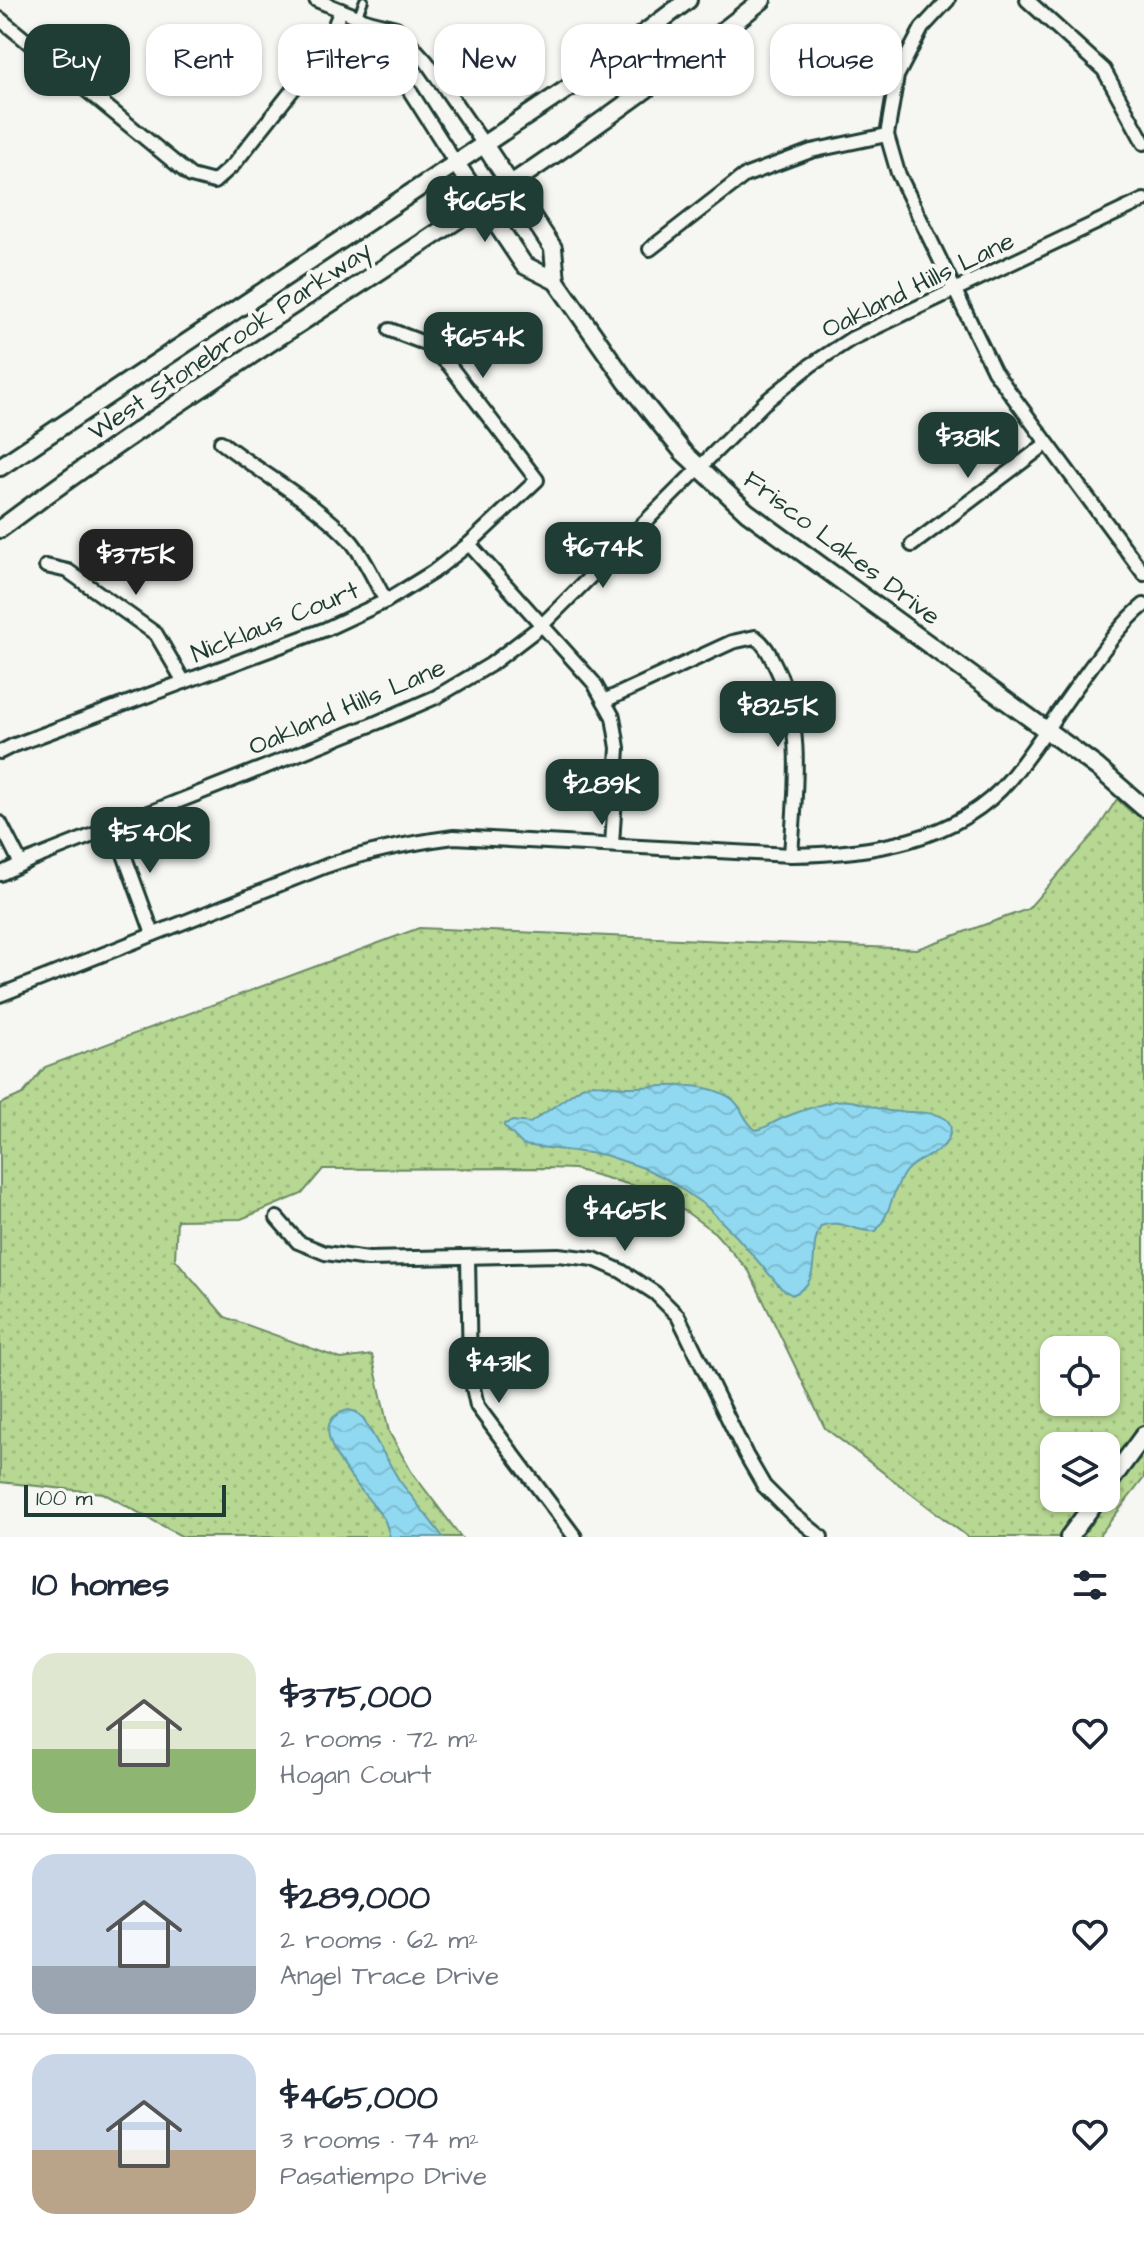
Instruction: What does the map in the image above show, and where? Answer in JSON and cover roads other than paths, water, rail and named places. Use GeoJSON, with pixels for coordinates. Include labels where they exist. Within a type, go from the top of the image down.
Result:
{"type":"FeatureCollection","features":[{"type":"Feature","properties":{"kind":"street","name":"Frisco Lakes Drive"},"geometry":{"type":"LineString","coordinates":[[318,0],[396,28],[426,61],[553,248],[556,281]]}},
{"type":"Feature","properties":{"kind":"street","name":"West Stonebrook Parkway"},"geometry":{"type":"LineString","coordinates":[[0,467],[597,69],[688,0]]}},
{"type":"Feature","properties":{"kind":"street","name":"West Stonebrook Parkway"},"geometry":{"type":"LineString","coordinates":[[0,529],[71,476],[481,203],[689,59],[762,0]]}},
{"type":"Feature","properties":{"kind":"street"},"geometry":{"type":"LineString","coordinates":[[948,0],[922,28],[897,76],[887,135],[898,173],[994,371],[1144,574]]}},
{"type":"Feature","properties":{"kind":"street"},"geometry":{"type":"LineString","coordinates":[[1027,0],[1104,70],[1144,143]]}},
{"type":"Feature","properties":{"kind":"street"},"geometry":{"type":"LineString","coordinates":[[0,19],[191,176],[214,182],[234,164],[325,49],[341,10]]}},
{"type":"Feature","properties":{"kind":"street","name":"Frisco Lakes Drive"},"geometry":{"type":"LineString","coordinates":[[363,18],[376,45],[401,77],[524,265],[556,281],[626,381],[683,452],[747,512],[1097,767],[1144,808]]}},
{"type":"Feature","properties":{"kind":"street"},"geometry":{"type":"LineString","coordinates":[[650,249],[744,176],[811,151],[887,135]]}},
{"type":"Feature","properties":{"kind":"street","name":"Oakland Hills Lane"},"geometry":{"type":"LineString","coordinates":[[0,874],[436,697],[490,665],[541,626],[764,403],[811,365],[851,339],[1144,200]]}},
{"type":"Feature","properties":{"kind":"street","name":"Nicklaus Court"},"geometry":{"type":"LineString","coordinates":[[0,752],[326,629],[386,601],[433,572],[469,544],[537,480],[449,365],[427,344],[390,330]]}},
{"type":"Feature","properties":{"kind":"street"},"geometry":{"type":"LineString","coordinates":[[221,442],[254,469],[320,512],[353,543],[386,601]]}},
{"type":"Feature","properties":{"kind":"street"},"geometry":{"type":"LineString","coordinates":[[912,545],[1046,444]]}},
{"type":"Feature","properties":{"kind":"street"},"geometry":{"type":"LineString","coordinates":[[469,544],[594,683],[613,717],[618,748],[612,845]]}},
{"type":"Feature","properties":{"kind":"street"},"geometry":{"type":"LineString","coordinates":[[46,566],[68,571],[156,634],[184,682]]}},
{"type":"Feature","properties":{"kind":"street"},"geometry":{"type":"LineString","coordinates":[[0,995],[371,850],[454,837],[791,855],[842,854],[864,851],[948,827],[979,809],[1009,781],[1107,645],[1144,605]]}},
{"type":"Feature","properties":{"kind":"street"},"geometry":{"type":"LineString","coordinates":[[604,701],[732,642],[755,637],[764,644],[786,689],[796,735],[791,855]]}},
{"type":"Feature","properties":{"kind":"street"},"geometry":{"type":"LineString","coordinates":[[0,823],[21,864]]}},
{"type":"Feature","properties":{"kind":"street"},"geometry":{"type":"LineString","coordinates":[[114,827],[153,934]]}},
{"type":"Feature","properties":{"kind":"street"},"geometry":{"type":"LineString","coordinates":[[277,1218],[298,1242],[325,1253],[368,1259],[558,1255],[594,1259],[621,1271],[655,1293],[678,1316],[764,1486],[821,1537]]}},
{"type":"Feature","properties":{"kind":"street"},"geometry":{"type":"LineString","coordinates":[[468,1257],[470,1373],[477,1406],[575,1537]]}},
{"type":"Feature","properties":{"kind":"street"},"geometry":{"type":"LineString","coordinates":[[1120,1468],[1144,1435]]}},
{"type":"Feature","properties":{"kind":"street"},"geometry":{"type":"LineString","coordinates":[[1069,1537],[1088,1512]]}},
{"type":"Feature","properties":{"kind":"lane"},"geometry":{"type":"LineString","coordinates":[[363,18],[364,0]]}},
{"type":"Feature","properties":{"kind":"water"},"geometry":{"type":"Polygon","coordinates":[[[591,1084],[693,1086],[718,1091],[734,1100],[756,1130],[802,1111],[842,1100],[889,1111],[930,1113],[948,1121],[951,1128],[945,1145],[905,1172],[876,1231],[835,1224],[821,1226],[812,1274],[802,1289],[792,1295],[781,1288],[706,1206],[667,1179],[605,1155],[523,1145],[504,1126],[513,1121],[530,1123],[591,1084]]]}},
{"type":"Feature","properties":{"kind":"water"},"geometry":{"type":"Polygon","coordinates":[[[349,1410],[363,1418],[399,1480],[443,1537],[390,1537],[384,1519],[352,1479],[331,1445],[328,1430],[333,1418],[349,1410]]]}}]}
